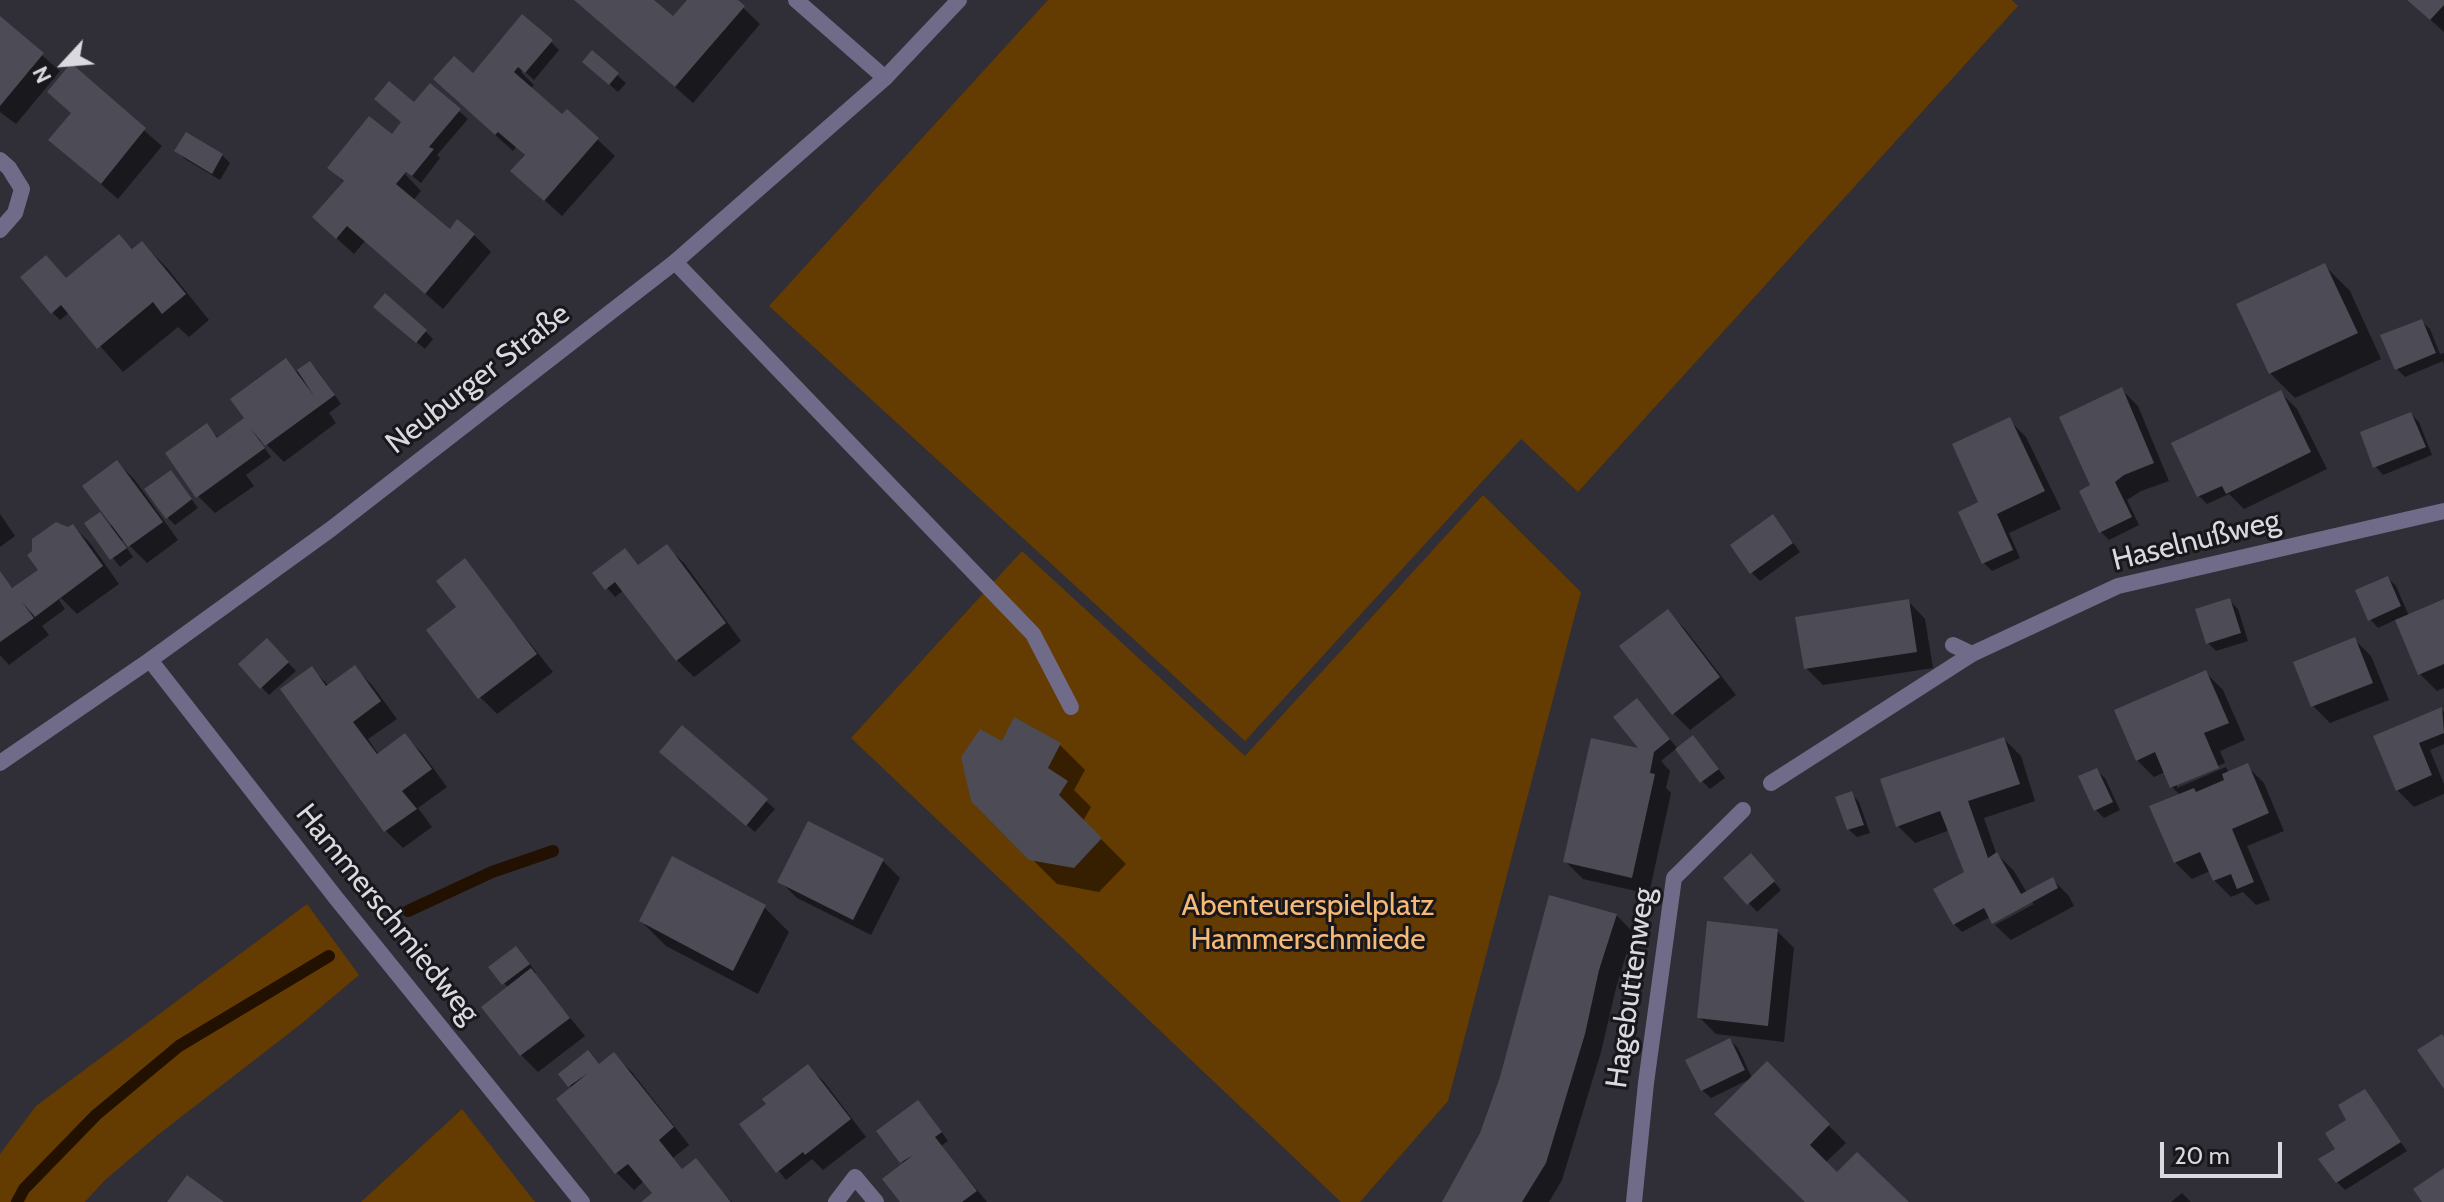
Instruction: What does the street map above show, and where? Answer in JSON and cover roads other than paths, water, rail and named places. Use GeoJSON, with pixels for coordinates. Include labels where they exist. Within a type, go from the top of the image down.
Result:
{"type":"FeatureCollection","features":[{"type":"Feature","properties":{"kind":"street"},"geometry":{"type":"LineString","coordinates":[[796,0],[885,78]]}},
{"type":"Feature","properties":{"kind":"street","name":"Neuburger Straße"},"geometry":{"type":"LineString","coordinates":[[0,763],[150,660],[331,529],[675,262],[885,78],[959,0]]}},
{"type":"Feature","properties":{"kind":"street"},"geometry":{"type":"LineString","coordinates":[[0,160],[22,189],[15,213],[0,230]]}},
{"type":"Feature","properties":{"kind":"street"},"geometry":{"type":"LineString","coordinates":[[675,262],[1033,634],[1071,707]]}},
{"type":"Feature","properties":{"kind":"street","name":"Haselnußweg"},"geometry":{"type":"LineString","coordinates":[[1771,783],[1972,654],[2118,586],[2444,511]]}},
{"type":"Feature","properties":{"kind":"street"},"geometry":{"type":"LineString","coordinates":[[1953,645],[1972,654]]}},
{"type":"Feature","properties":{"kind":"street","name":"Hammerschmiedweg"},"geometry":{"type":"LineString","coordinates":[[150,660],[336,898],[582,1202]]}},
{"type":"Feature","properties":{"kind":"street","name":"Hagebuttenweg"},"geometry":{"type":"LineString","coordinates":[[1634,1202],[1646,1083],[1674,878],[1743,810]]}},
{"type":"Feature","properties":{"kind":"street"},"geometry":{"type":"LineString","coordinates":[[836,1202],[855,1177],[876,1202]]}},
{"type":"Feature","properties":{"kind":"waterway"},"geometry":{"type":"LineString","coordinates":[[408,911],[492,872],[553,851]]}},
{"type":"Feature","properties":{"kind":"waterway"},"geometry":{"type":"LineString","coordinates":[[17,1202],[24,1189],[96,1115],[179,1046],[329,956]]}},
{"type":"Feature","properties":{"kind":"park label","name":"Abenteuerspielplatz Hammerschmiede"},"geometry":{"type":"Point","coordinates":[1308,923]}}]}
